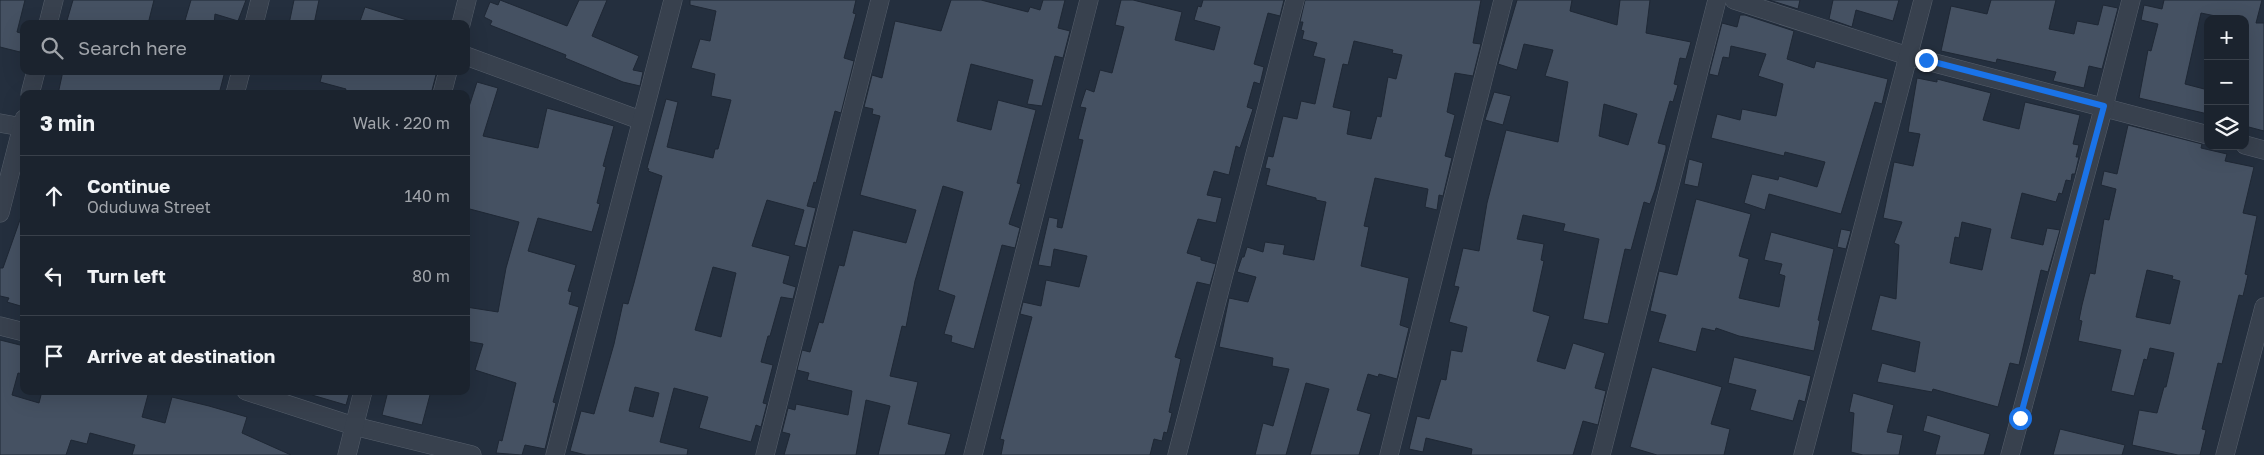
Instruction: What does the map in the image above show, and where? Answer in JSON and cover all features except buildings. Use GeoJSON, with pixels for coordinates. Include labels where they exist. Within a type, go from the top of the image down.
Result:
{"type":"FeatureCollection","features":[{"type":"Feature","properties":{"kind":"street"},"geometry":{"type":"LineString","coordinates":[[49,20],[54,0]]}},
{"type":"Feature","properties":{"kind":"street"},"geometry":{"type":"LineString","coordinates":[[255,20],[260,0]]}},
{"type":"Feature","properties":{"kind":"street"},"geometry":{"type":"LineString","coordinates":[[462,20],[467,0]]}},
{"type":"Feature","properties":{"kind":"street"},"geometry":{"type":"LineString","coordinates":[[555,455],[640,120],[673,0]]}},
{"type":"Feature","properties":{"kind":"street"},"geometry":{"type":"LineString","coordinates":[[765,455],[880,0]]}},
{"type":"Feature","properties":{"kind":"street"},"geometry":{"type":"LineString","coordinates":[[973,455],[1089,0]]}},
{"type":"Feature","properties":{"kind":"street"},"geometry":{"type":"LineString","coordinates":[[1177,455],[1295,0]]}},
{"type":"Feature","properties":{"kind":"street"},"geometry":{"type":"LineString","coordinates":[[1389,455],[1503,0]]}},
{"type":"Feature","properties":{"kind":"street"},"geometry":{"type":"LineString","coordinates":[[1601,455],[1717,0]]}},
{"type":"Feature","properties":{"kind":"street"},"geometry":{"type":"LineString","coordinates":[[1734,0],[1908,56],[2104,106],[2204,134]]}},
{"type":"Feature","properties":{"kind":"street"},"geometry":{"type":"LineString","coordinates":[[1803,455],[1923,0]]}},
{"type":"Feature","properties":{"kind":"street"},"geometry":{"type":"LineString","coordinates":[[2010,455],[2131,0]]}},
{"type":"Feature","properties":{"kind":"street"},"geometry":{"type":"LineString","coordinates":[[470,57],[640,120]]}},
{"type":"Feature","properties":{"kind":"street"},"geometry":{"type":"LineString","coordinates":[[31,90],[35,75]]}},
{"type":"Feature","properties":{"kind":"street"},"geometry":{"type":"LineString","coordinates":[[236,90],[240,75]]}},
{"type":"Feature","properties":{"kind":"street"},"geometry":{"type":"LineString","coordinates":[[443,90],[447,75]]}},
{"type":"Feature","properties":{"kind":"street"},"geometry":{"type":"LineString","coordinates":[[0,123],[20,123]]}},
{"type":"Feature","properties":{"kind":"street"},"geometry":{"type":"LineString","coordinates":[[0,212],[20,135]]}},
{"type":"Feature","properties":{"kind":"street"},"geometry":{"type":"LineString","coordinates":[[2249,146],[2264,150]]}},
{"type":"Feature","properties":{"kind":"street"},"geometry":{"type":"LineString","coordinates":[[2225,455],[2264,306]]}},
{"type":"Feature","properties":{"kind":"street"},"geometry":{"type":"LineString","coordinates":[[0,326],[20,331]]}},
{"type":"Feature","properties":{"kind":"street"},"geometry":{"type":"LineString","coordinates":[[258,395],[354,426],[472,455]]}},
{"type":"Feature","properties":{"kind":"street"},"geometry":{"type":"LineString","coordinates":[[347,455],[362,395]]}},
{"type":"Feature","properties":{"kind":"route"},"geometry":{"type":"LineString","coordinates":[[1926,60],[2104,106],[2020,418]]}}]}
